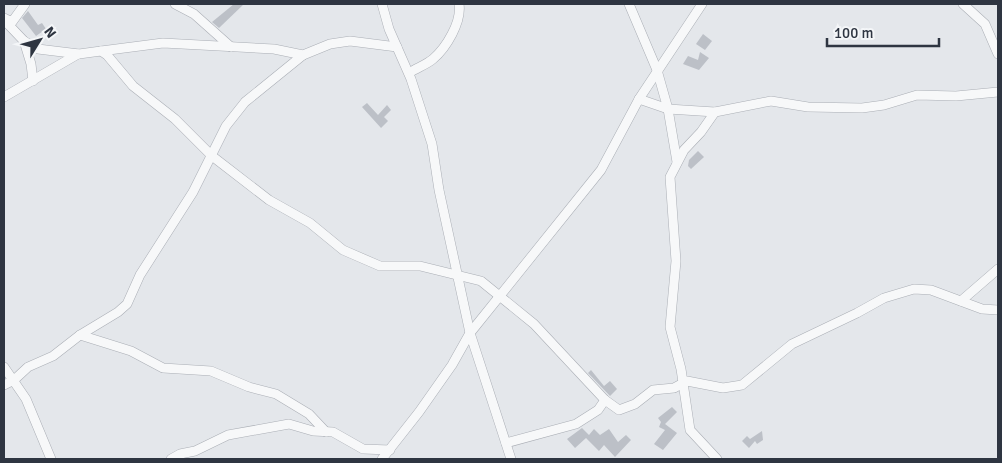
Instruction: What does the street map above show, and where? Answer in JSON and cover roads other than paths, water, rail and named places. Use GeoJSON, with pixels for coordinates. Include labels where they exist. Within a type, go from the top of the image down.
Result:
{"type":"FeatureCollection","features":[{"type":"Feature","properties":{"kind":"street"},"geometry":{"type":"LineString","coordinates":[[4,19],[12,22],[25,4]]}},
{"type":"Feature","properties":{"kind":"street"},"geometry":{"type":"LineString","coordinates":[[175,4],[194,14],[231,47]]}},
{"type":"Feature","properties":{"kind":"street"},"geometry":{"type":"LineString","coordinates":[[382,4],[397,47],[409,73],[433,151],[439,190],[470,333],[510,459]]}},
{"type":"Feature","properties":{"kind":"street"},"geometry":{"type":"LineString","coordinates":[[409,73],[436,55],[456,26],[460,4]]}},
{"type":"Feature","properties":{"kind":"street"},"geometry":{"type":"LineString","coordinates":[[629,4],[657,70],[668,109],[677,162]]}},
{"type":"Feature","properties":{"kind":"street"},"geometry":{"type":"LineString","coordinates":[[382,459],[452,364],[470,333],[601,170],[639,99],[702,4]]}},
{"type":"Feature","properties":{"kind":"street"},"geometry":{"type":"LineString","coordinates":[[963,4],[985,24],[998,54]]}},
{"type":"Feature","properties":{"kind":"street"},"geometry":{"type":"LineString","coordinates":[[4,19],[24,41],[38,49],[79,54],[163,43],[274,49],[303,55]]}},
{"type":"Feature","properties":{"kind":"street"},"geometry":{"type":"LineString","coordinates":[[24,41],[31,64],[33,81]]}},
{"type":"Feature","properties":{"kind":"street"},"geometry":{"type":"LineString","coordinates":[[4,385],[14,380],[28,367],[53,356],[80,335],[118,312],[127,304],[140,276],[193,192],[222,132],[240,108],[303,55],[330,44],[350,41],[397,47]]}},
{"type":"Feature","properties":{"kind":"street"},"geometry":{"type":"LineString","coordinates":[[101,52],[114,61],[133,86],[175,119],[212,156],[269,200],[304,218],[338,247],[363,260],[387,268],[420,266],[481,281],[534,324],[613,407]]}},
{"type":"Feature","properties":{"kind":"street"},"geometry":{"type":"LineString","coordinates":[[4,97],[79,54]]}},
{"type":"Feature","properties":{"kind":"street"},"geometry":{"type":"LineString","coordinates":[[639,99],[668,109],[715,112],[771,101],[808,107],[862,108],[884,105],[917,95],[956,96],[998,92]]}},
{"type":"Feature","properties":{"kind":"street"},"geometry":{"type":"LineString","coordinates":[[713,457],[690,430],[670,327],[676,254],[670,185],[672,172],[677,162],[715,112]]}},
{"type":"Feature","properties":{"kind":"street"},"geometry":{"type":"LineString","coordinates":[[961,301],[998,269]]}},
{"type":"Feature","properties":{"kind":"street"},"geometry":{"type":"LineString","coordinates":[[506,443],[576,424],[598,410],[613,407],[625,410],[647,393],[674,388],[682,383],[695,382],[723,388],[742,385],[792,344],[892,295],[922,289],[982,308],[998,310]]}},
{"type":"Feature","properties":{"kind":"street"},"geometry":{"type":"LineString","coordinates":[[80,335],[131,351],[163,368],[211,371],[249,387],[276,394],[308,414],[326,432]]}},
{"type":"Feature","properties":{"kind":"street"},"geometry":{"type":"LineString","coordinates":[[4,367],[29,406],[51,459]]}},
{"type":"Feature","properties":{"kind":"street"},"geometry":{"type":"LineString","coordinates":[[598,410],[605,400]]}},
{"type":"Feature","properties":{"kind":"street"},"geometry":{"type":"LineString","coordinates":[[171,459],[180,454],[196,452],[228,435],[261,427],[289,424],[333,432],[363,449],[390,450]]}}]}
